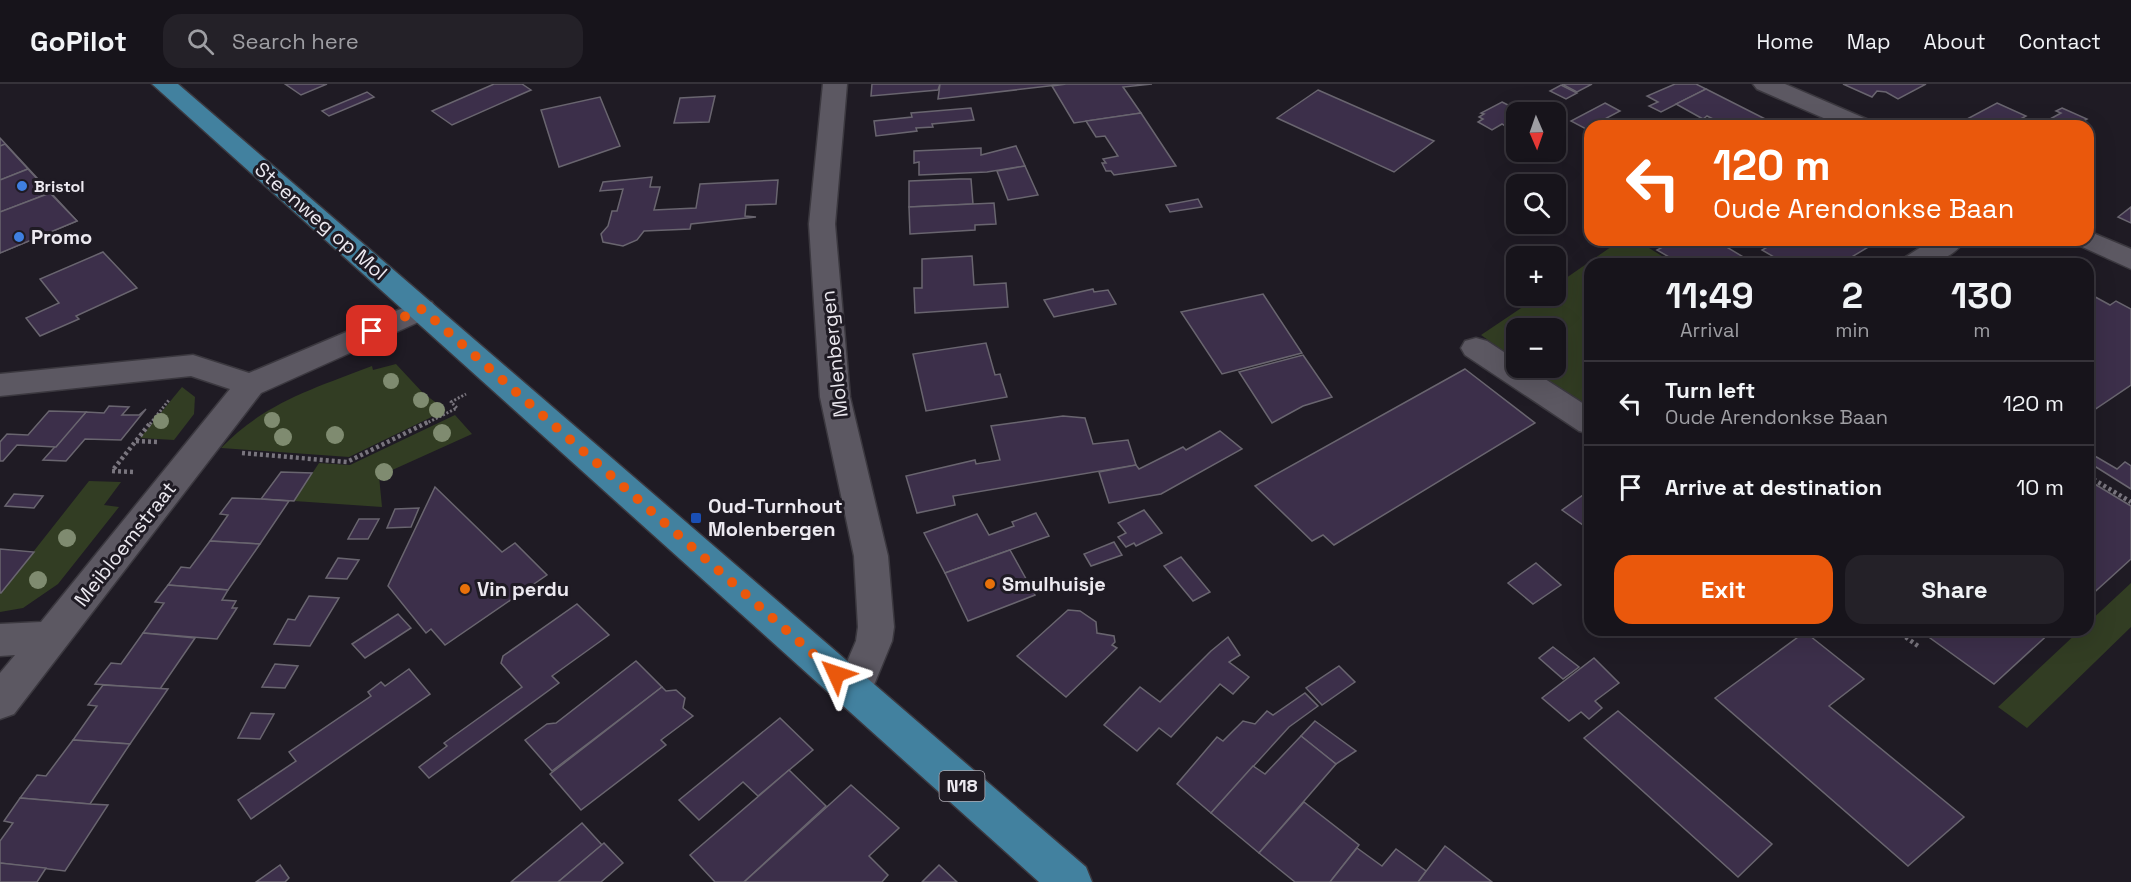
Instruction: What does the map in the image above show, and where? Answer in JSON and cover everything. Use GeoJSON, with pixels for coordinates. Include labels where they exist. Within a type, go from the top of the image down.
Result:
{"type":"FeatureCollection","features":[{"type":"Feature","properties":{"kind":"main road","name":"Steenweg op Mol"},"geometry":{"type":"LineString","coordinates":[[164,84],[1071,882]]}},
{"type":"Feature","properties":{"kind":"street","name":"Molenbergen"},"geometry":{"type":"LineString","coordinates":[[835,84],[822,224],[835,397],[871,556],[876,627],[874,641],[854,690]]}},
{"type":"Feature","properties":{"kind":"street"},"geometry":{"type":"LineString","coordinates":[[1766,84],[1848,120]]}},
{"type":"Feature","properties":{"kind":"street"},"geometry":{"type":"LineString","coordinates":[[2094,241],[2131,260]]}},
{"type":"Feature","properties":{"kind":"street"},"geometry":{"type":"LineString","coordinates":[[1923,258],[1942,246]]}},
{"type":"Feature","properties":{"kind":"street"},"geometry":{"type":"LineString","coordinates":[[0,385],[193,365],[250,385],[422,309]]}},
{"type":"Feature","properties":{"kind":"street"},"geometry":{"type":"LineString","coordinates":[[1476,348],[1584,419]]}},
{"type":"Feature","properties":{"kind":"street","name":"Meibloemstraat"},"geometry":{"type":"LineString","coordinates":[[0,702],[250,385]]}},
{"type":"Feature","properties":{"kind":"street"},"geometry":{"type":"LineString","coordinates":[[0,640],[52,637]]}},
{"type":"Feature","properties":{"kind":"path"},"geometry":{"type":"LineString","coordinates":[[129,479],[135,472],[112,471],[193,365]]}},
{"type":"Feature","properties":{"kind":"path"},"geometry":{"type":"LineString","coordinates":[[199,450],[347,462],[457,408],[451,402],[498,377]]}},
{"type":"Feature","properties":{"kind":"path"},"geometry":{"type":"LineString","coordinates":[[299,464],[303,458]]}},
{"type":"Feature","properties":{"kind":"path"},"geometry":{"type":"LineString","coordinates":[[2094,480],[2131,502]]}},
{"type":"Feature","properties":{"kind":"path"},"geometry":{"type":"LineString","coordinates":[[1904,636],[1918,646]]}},
{"type":"Feature","properties":{"kind":"green space"},"geometry":{"type":"Polygon","coordinates":[[[1612,246],[1646,246],[1665,258],[1595,258],[1612,246]]]}},
{"type":"Feature","properties":{"kind":"green space"},"geometry":{"type":"Polygon","coordinates":[[[1584,266],[1584,405],[1542,378],[1566,378],[1566,318],[1506,318],[1524,306],[1566,306],[1566,278],[1584,266]]]}},
{"type":"Feature","properties":{"kind":"green space"},"geometry":{"type":"Polygon","coordinates":[[[1506,318],[1506,353],[1481,335],[1506,318]]]}},
{"type":"Feature","properties":{"kind":"green space"},"geometry":{"type":"Polygon","coordinates":[[[396,364],[423,393],[446,410],[349,457],[221,448],[255,419],[291,398],[372,366],[373,370],[396,364]]]}},
{"type":"Feature","properties":{"kind":"green space"},"geometry":{"type":"Polygon","coordinates":[[[182,387],[195,397],[194,414],[174,440],[140,438],[182,387]]]}},
{"type":"Feature","properties":{"kind":"green space"},"geometry":{"type":"Polygon","coordinates":[[[455,415],[472,434],[379,476],[382,507],[294,501],[319,463],[350,465],[455,415]]]}},
{"type":"Feature","properties":{"kind":"green space"},"geometry":{"type":"Polygon","coordinates":[[[89,481],[121,482],[104,505],[119,507],[58,584],[23,608],[0,612],[0,594],[89,481]]]}},
{"type":"Feature","properties":{"kind":"green space"},"geometry":{"type":"Polygon","coordinates":[[[2131,583],[2131,627],[2027,728],[1998,707],[2074,636],[2094,636],[2094,617],[2131,583]]]}},
{"type":"Feature","properties":{"kind":"building"},"geometry":{"type":"Polygon","coordinates":[[[285,84],[327,84],[301,95],[285,84]]]}},
{"type":"Feature","properties":{"kind":"building"},"geometry":{"type":"Polygon","coordinates":[[[494,84],[522,84],[531,90],[452,125],[432,111],[494,84]]]}},
{"type":"Feature","properties":{"kind":"building"},"geometry":{"type":"Polygon","coordinates":[[[872,84],[940,84],[938,90],[871,96],[872,84]]]}},
{"type":"Feature","properties":{"kind":"building"},"geometry":{"type":"Polygon","coordinates":[[[940,84],[1066,84],[938,99],[940,84]]]}},
{"type":"Feature","properties":{"kind":"building"},"geometry":{"type":"Polygon","coordinates":[[[1152,84],[1123,87],[1141,113],[1074,123],[1052,86],[1152,84]]]}},
{"type":"Feature","properties":{"kind":"building"},"geometry":{"type":"Polygon","coordinates":[[[1562,84],[1592,84],[1577,92],[1562,84]]]}},
{"type":"Feature","properties":{"kind":"building"},"geometry":{"type":"Polygon","coordinates":[[[1675,84],[1696,84],[1706,89],[1661,112],[1649,106],[1658,102],[1647,96],[1675,84]]]}},
{"type":"Feature","properties":{"kind":"building"},"geometry":{"type":"Polygon","coordinates":[[[1843,84],[1926,84],[1898,99],[1886,92],[1877,91],[1872,97],[1843,84]]]}},
{"type":"Feature","properties":{"kind":"building"},"geometry":{"type":"Polygon","coordinates":[[[1561,85],[1577,93],[1566,99],[1550,91],[1561,85]]]}},
{"type":"Feature","properties":{"kind":"building"},"geometry":{"type":"Polygon","coordinates":[[[1706,89],[1767,120],[1715,120],[1707,116],[1703,119],[1676,104],[1706,89]]]}},
{"type":"Feature","properties":{"kind":"building"},"geometry":{"type":"Polygon","coordinates":[[[1318,90],[1434,141],[1394,172],[1277,118],[1318,90]]]}},
{"type":"Feature","properties":{"kind":"building"},"geometry":{"type":"Polygon","coordinates":[[[367,92],[374,97],[329,116],[322,111],[367,92]]]}},
{"type":"Feature","properties":{"kind":"building"},"geometry":{"type":"Polygon","coordinates":[[[715,96],[709,122],[674,123],[680,98],[715,96]]]}},
{"type":"Feature","properties":{"kind":"building"},"geometry":{"type":"Polygon","coordinates":[[[600,97],[620,146],[559,167],[541,110],[600,97]]]}},
{"type":"Feature","properties":{"kind":"building"},"geometry":{"type":"Polygon","coordinates":[[[1502,102],[1506,104],[1506,127],[1502,124],[1492,130],[1478,122],[1483,119],[1479,117],[1484,114],[1481,113],[1502,102]]]}},
{"type":"Feature","properties":{"kind":"building"},"geometry":{"type":"Polygon","coordinates":[[[1605,103],[1620,111],[1603,120],[1584,120],[1584,128],[1571,121],[1605,103]]]}},
{"type":"Feature","properties":{"kind":"building"},"geometry":{"type":"Polygon","coordinates":[[[1997,103],[2026,116],[2019,120],[1965,120],[1997,103]]]}},
{"type":"Feature","properties":{"kind":"building"},"geometry":{"type":"Polygon","coordinates":[[[971,108],[974,120],[932,124],[933,127],[916,128],[917,131],[876,136],[874,121],[912,117],[911,113],[971,108]]]}},
{"type":"Feature","properties":{"kind":"building"},"geometry":{"type":"Polygon","coordinates":[[[2062,108],[2087,119],[2048,120],[2061,113],[2056,111],[2062,108]]]}},
{"type":"Feature","properties":{"kind":"building"},"geometry":{"type":"Polygon","coordinates":[[[1141,113],[1176,166],[1114,175],[1111,171],[1106,171],[1102,163],[1106,163],[1103,159],[1118,156],[1105,136],[1096,137],[1086,121],[1141,113]]]}},
{"type":"Feature","properties":{"kind":"building"},"geometry":{"type":"Polygon","coordinates":[[[0,138],[77,221],[0,253],[0,138]]]}},
{"type":"Feature","properties":{"kind":"building"},"geometry":{"type":"Polygon","coordinates":[[[5,144],[28,169],[0,180],[0,146],[5,144]]]}},
{"type":"Feature","properties":{"kind":"building"},"geometry":{"type":"Polygon","coordinates":[[[1016,146],[1025,166],[987,172],[919,175],[919,162],[914,163],[914,151],[981,148],[981,155],[1016,146]]]}},
{"type":"Feature","properties":{"kind":"building"},"geometry":{"type":"Polygon","coordinates":[[[1025,166],[1038,195],[1008,200],[997,171],[1025,166]]]}},
{"type":"Feature","properties":{"kind":"building","name":"Bristol"},"geometry":{"type":"Polygon","coordinates":[[[28,169],[50,193],[0,212],[0,180],[28,169]]]}},
{"type":"Feature","properties":{"kind":"building"},"geometry":{"type":"Polygon","coordinates":[[[652,177],[650,187],[660,187],[654,210],[696,208],[700,184],[778,180],[776,204],[746,205],[745,216],[756,217],[691,224],[690,229],[644,231],[637,240],[623,246],[603,242],[601,234],[608,226],[612,211],[617,211],[623,189],[600,191],[603,182],[652,177]]]}},
{"type":"Feature","properties":{"kind":"building"},"geometry":{"type":"Polygon","coordinates":[[[971,179],[973,204],[909,207],[909,181],[971,179]]]}},
{"type":"Feature","properties":{"kind":"building","name":"Promo"},"geometry":{"type":"Polygon","coordinates":[[[50,193],[77,221],[0,253],[0,212],[50,193]]]}},
{"type":"Feature","properties":{"kind":"building"},"geometry":{"type":"Polygon","coordinates":[[[1198,199],[1202,207],[1170,212],[1166,205],[1198,199]]]}},
{"type":"Feature","properties":{"kind":"building"},"geometry":{"type":"Polygon","coordinates":[[[994,203],[996,224],[975,225],[975,230],[910,234],[909,207],[994,203]]]}},
{"type":"Feature","properties":{"kind":"building"},"geometry":{"type":"Polygon","coordinates":[[[2131,207],[2131,223],[2118,217],[2131,207]]]}},
{"type":"Feature","properties":{"kind":"building"},"geometry":{"type":"Polygon","coordinates":[[[1658,246],[1725,246],[1745,258],[1671,258],[1657,250],[1661,248],[1658,246]]]}},
{"type":"Feature","properties":{"kind":"building"},"geometry":{"type":"Polygon","coordinates":[[[1769,246],[1870,246],[1850,258],[1776,258],[1762,250],[1769,246]]]}},
{"type":"Feature","properties":{"kind":"building"},"geometry":{"type":"Polygon","coordinates":[[[103,252],[137,288],[76,316],[79,319],[40,336],[26,318],[59,303],[40,279],[103,252]]]}},
{"type":"Feature","properties":{"kind":"building"},"geometry":{"type":"Polygon","coordinates":[[[972,256],[974,285],[1006,283],[1008,307],[915,313],[914,288],[922,288],[922,259],[972,256]]]}},
{"type":"Feature","properties":{"kind":"building"},"geometry":{"type":"Polygon","coordinates":[[[1093,289],[1094,292],[1108,290],[1116,304],[1054,317],[1044,300],[1093,289]]]}},
{"type":"Feature","properties":{"kind":"building"},"geometry":{"type":"Polygon","coordinates":[[[1263,294],[1302,353],[1222,374],[1181,312],[1263,294]]]}},
{"type":"Feature","properties":{"kind":"building"},"geometry":{"type":"Polygon","coordinates":[[[2094,296],[2110,305],[2116,301],[2131,309],[2131,385],[2094,410],[2094,296]]]}},
{"type":"Feature","properties":{"kind":"building"},"geometry":{"type":"Polygon","coordinates":[[[986,343],[995,375],[1000,374],[1007,397],[926,411],[913,354],[986,343]]]}},
{"type":"Feature","properties":{"kind":"building"},"geometry":{"type":"Polygon","coordinates":[[[1303,355],[1332,397],[1303,406],[1272,423],[1239,372],[1303,355]]]}},
{"type":"Feature","properties":{"kind":"building"},"geometry":{"type":"Polygon","coordinates":[[[1465,369],[1535,423],[1334,545],[1323,535],[1312,541],[1255,486],[1465,369]]]}},
{"type":"Feature","properties":{"kind":"building"},"geometry":{"type":"Polygon","coordinates":[[[109,406],[129,407],[122,415],[139,415],[146,409],[121,440],[85,439],[66,461],[43,460],[86,412],[104,413],[109,406]]]}},
{"type":"Feature","properties":{"kind":"building"},"geometry":{"type":"Polygon","coordinates":[[[49,411],[86,412],[56,447],[17,445],[3,461],[0,461],[0,442],[7,434],[28,435],[49,411]]]}},
{"type":"Feature","properties":{"kind":"building"},"geometry":{"type":"Polygon","coordinates":[[[1063,416],[1085,418],[1093,444],[1128,440],[1136,465],[953,496],[955,505],[917,513],[906,476],[975,460],[976,464],[1000,460],[991,426],[1063,416]]]}},
{"type":"Feature","properties":{"kind":"building"},"geometry":{"type":"Polygon","coordinates":[[[1220,431],[1242,449],[1161,494],[1109,503],[1099,472],[1136,465],[1139,469],[1183,447],[1186,450],[1220,431]]]}},
{"type":"Feature","properties":{"kind":"building"},"geometry":{"type":"Polygon","coordinates":[[[2094,456],[2117,469],[2125,462],[2131,466],[2131,489],[2094,466],[2094,456]]]}},
{"type":"Feature","properties":{"kind":"building"},"geometry":{"type":"Polygon","coordinates":[[[281,472],[312,473],[294,501],[261,499],[281,472]]]}},
{"type":"Feature","properties":{"kind":"building"},"geometry":{"type":"Polygon","coordinates":[[[2094,484],[2131,506],[2131,559],[2094,593],[2094,484]]]}},
{"type":"Feature","properties":{"kind":"building"},"geometry":{"type":"Polygon","coordinates":[[[435,487],[502,552],[515,543],[547,575],[445,645],[431,629],[426,633],[388,586],[435,487]]]}},
{"type":"Feature","properties":{"kind":"building"},"geometry":{"type":"Polygon","coordinates":[[[14,494],[43,496],[34,508],[5,506],[14,494]]]}},
{"type":"Feature","properties":{"kind":"building"},"geometry":{"type":"Polygon","coordinates":[[[1584,494],[1584,524],[1562,510],[1584,494]]]}},
{"type":"Feature","properties":{"kind":"building"},"geometry":{"type":"Polygon","coordinates":[[[232,498],[289,501],[260,544],[210,541],[228,515],[220,514],[232,498]]]}},
{"type":"Feature","properties":{"kind":"building"},"geometry":{"type":"Polygon","coordinates":[[[419,508],[411,527],[387,528],[395,509],[419,508]]]}},
{"type":"Feature","properties":{"kind":"building"},"geometry":{"type":"Polygon","coordinates":[[[1144,510],[1162,533],[1136,546],[1134,543],[1126,547],[1118,537],[1126,533],[1118,523],[1144,510]]]}},
{"type":"Feature","properties":{"kind":"building"},"geometry":{"type":"Polygon","coordinates":[[[1036,513],[1049,536],[945,573],[924,533],[977,514],[989,535],[1014,526],[1012,522],[1036,513]]]}},
{"type":"Feature","properties":{"kind":"building"},"geometry":{"type":"Polygon","coordinates":[[[359,519],[379,519],[368,539],[348,539],[359,519]]]}},
{"type":"Feature","properties":{"kind":"building"},"geometry":{"type":"Polygon","coordinates":[[[210,541],[260,544],[228,590],[168,585],[181,567],[190,568],[210,541]]]}},
{"type":"Feature","properties":{"kind":"building"},"geometry":{"type":"Polygon","coordinates":[[[1114,542],[1122,555],[1091,566],[1084,554],[1114,542]]]}},
{"type":"Feature","properties":{"kind":"building"},"geometry":{"type":"Polygon","coordinates":[[[0,549],[34,552],[1,593],[0,593],[0,549]]]}},
{"type":"Feature","properties":{"kind":"building","name":"Smulhuisje"},"geometry":{"type":"Polygon","coordinates":[[[1010,550],[1035,595],[968,621],[945,573],[1010,550]]]}},
{"type":"Feature","properties":{"kind":"building"},"geometry":{"type":"Polygon","coordinates":[[[1181,557],[1210,592],[1193,601],[1164,566],[1181,557]]]}},
{"type":"Feature","properties":{"kind":"building"},"geometry":{"type":"Polygon","coordinates":[[[338,558],[359,560],[347,579],[326,578],[338,558]]]}},
{"type":"Feature","properties":{"kind":"building"},"geometry":{"type":"Polygon","coordinates":[[[1536,563],[1561,585],[1533,604],[1508,583],[1536,563]]]}},
{"type":"Feature","properties":{"kind":"building"},"geometry":{"type":"Polygon","coordinates":[[[168,585],[228,590],[222,600],[236,601],[232,608],[237,608],[217,639],[143,633],[164,603],[155,602],[168,585]]]}},
{"type":"Feature","properties":{"kind":"building"},"geometry":{"type":"Polygon","coordinates":[[[309,596],[339,598],[310,646],[274,644],[288,619],[295,620],[309,596]]]}},
{"type":"Feature","properties":{"kind":"building"},"geometry":{"type":"Polygon","coordinates":[[[577,604],[609,635],[552,676],[559,683],[429,778],[419,767],[447,746],[444,743],[522,687],[501,663],[503,656],[577,604]]]}},
{"type":"Feature","properties":{"kind":"building"},"geometry":{"type":"Polygon","coordinates":[[[1068,610],[1080,611],[1096,622],[1097,633],[1114,636],[1115,642],[1112,645],[1117,648],[1066,697],[1017,656],[1068,610]]]}},
{"type":"Feature","properties":{"kind":"building"},"geometry":{"type":"Polygon","coordinates":[[[398,614],[411,628],[365,658],[352,644],[398,614]]]}},
{"type":"Feature","properties":{"kind":"building"},"geometry":{"type":"Polygon","coordinates":[[[143,633],[195,638],[160,689],[95,684],[111,663],[121,664],[143,633]]]}},
{"type":"Feature","properties":{"kind":"building"},"geometry":{"type":"Polygon","coordinates":[[[1800,636],[1810,636],[1864,679],[1829,706],[1964,817],[1908,866],[1715,698],[1800,636]]]}},
{"type":"Feature","properties":{"kind":"building"},"geometry":{"type":"Polygon","coordinates":[[[1927,636],[2046,636],[1994,684],[1927,636]]]}},
{"type":"Feature","properties":{"kind":"building"},"geometry":{"type":"Polygon","coordinates":[[[1228,637],[1240,655],[1229,662],[1249,677],[1233,694],[1220,684],[1171,737],[1159,728],[1137,751],[1104,725],[1140,687],[1160,702],[1228,637]]]}},
{"type":"Feature","properties":{"kind":"building"},"geometry":{"type":"Polygon","coordinates":[[[1553,647],[1579,667],[1563,679],[1539,658],[1553,647]]]}},
{"type":"Feature","properties":{"kind":"building"},"geometry":{"type":"Polygon","coordinates":[[[1594,658],[1619,683],[1595,701],[1602,708],[1589,719],[1581,712],[1569,721],[1542,698],[1594,658]]]}},
{"type":"Feature","properties":{"kind":"building"},"geometry":{"type":"Polygon","coordinates":[[[636,661],[662,687],[552,771],[525,740],[547,724],[556,723],[636,661]]]}},
{"type":"Feature","properties":{"kind":"building"},"geometry":{"type":"Polygon","coordinates":[[[275,664],[298,666],[285,688],[262,687],[275,664]]]}},
{"type":"Feature","properties":{"kind":"building"},"geometry":{"type":"Polygon","coordinates":[[[1339,666],[1355,682],[1322,705],[1306,688],[1339,666]]]}},
{"type":"Feature","properties":{"kind":"building"},"geometry":{"type":"Polygon","coordinates":[[[409,669],[430,694],[251,819],[238,800],[296,761],[289,752],[371,696],[368,692],[381,682],[385,686],[409,669]]]}},
{"type":"Feature","properties":{"kind":"building"},"geometry":{"type":"Polygon","coordinates":[[[103,685],[168,689],[130,744],[73,740],[97,706],[88,705],[103,685]]]}},
{"type":"Feature","properties":{"kind":"building"},"geometry":{"type":"Polygon","coordinates":[[[662,687],[666,691],[676,690],[685,698],[683,708],[693,716],[661,740],[666,745],[581,810],[550,774],[662,687]]]}},
{"type":"Feature","properties":{"kind":"building"},"geometry":{"type":"Polygon","coordinates":[[[1305,693],[1318,706],[1289,727],[1211,813],[1177,784],[1217,737],[1223,741],[1243,721],[1255,724],[1267,711],[1273,715],[1305,693]]]}},
{"type":"Feature","properties":{"kind":"building"},"geometry":{"type":"Polygon","coordinates":[[[1618,711],[1772,844],[1738,877],[1584,738],[1618,711]]]}},
{"type":"Feature","properties":{"kind":"building"},"geometry":{"type":"Polygon","coordinates":[[[251,713],[274,714],[260,739],[238,738],[251,713]]]}},
{"type":"Feature","properties":{"kind":"building"},"geometry":{"type":"Polygon","coordinates":[[[780,718],[813,750],[758,796],[743,782],[699,820],[679,800],[780,718]]]}},
{"type":"Feature","properties":{"kind":"building"},"geometry":{"type":"Polygon","coordinates":[[[1315,721],[1356,751],[1336,764],[1301,736],[1315,721]]]}},
{"type":"Feature","properties":{"kind":"building"},"geometry":{"type":"Polygon","coordinates":[[[1301,736],[1336,764],[1259,853],[1211,813],[1253,766],[1265,774],[1301,736]]]}},
{"type":"Feature","properties":{"kind":"building"},"geometry":{"type":"Polygon","coordinates":[[[73,740],[130,744],[90,804],[20,798],[37,775],[46,776],[73,740]]]}},
{"type":"Feature","properties":{"kind":"building"},"geometry":{"type":"Polygon","coordinates":[[[789,770],[826,806],[744,882],[715,882],[690,855],[789,770]]]}},
{"type":"Feature","properties":{"kind":"building"},"geometry":{"type":"Polygon","coordinates":[[[851,785],[899,828],[869,856],[888,875],[882,882],[744,882],[851,785]]]}},
{"type":"Feature","properties":{"kind":"building"},"geometry":{"type":"Polygon","coordinates":[[[20,798],[108,805],[65,871],[0,863],[0,841],[13,823],[4,821],[20,798]]]}},
{"type":"Feature","properties":{"kind":"building"},"geometry":{"type":"Polygon","coordinates":[[[1304,802],[1359,845],[1330,882],[1295,882],[1259,853],[1304,802]]]}},
{"type":"Feature","properties":{"kind":"building"},"geometry":{"type":"Polygon","coordinates":[[[582,823],[602,845],[558,882],[511,882],[582,823]]]}},
{"type":"Feature","properties":{"kind":"building"},"geometry":{"type":"Polygon","coordinates":[[[604,843],[623,863],[601,882],[558,882],[604,843]]]}},
{"type":"Feature","properties":{"kind":"building"},"geometry":{"type":"Polygon","coordinates":[[[1445,846],[1492,882],[1418,882],[1445,846]]]}},
{"type":"Feature","properties":{"kind":"building"},"geometry":{"type":"Polygon","coordinates":[[[1357,848],[1382,866],[1396,849],[1426,871],[1418,882],[1330,882],[1357,848]]]}},
{"type":"Feature","properties":{"kind":"building"},"geometry":{"type":"Polygon","coordinates":[[[0,863],[46,868],[37,882],[0,882],[0,863]]]}},
{"type":"Feature","properties":{"kind":"building"},"geometry":{"type":"Polygon","coordinates":[[[280,865],[289,878],[285,882],[256,882],[280,865]]]}},
{"type":"Feature","properties":{"kind":"building"},"geometry":{"type":"Polygon","coordinates":[[[939,865],[957,882],[922,882],[939,865]]]}},
{"type":"Feature","properties":{"kind":"place","name":"Bristol"},"geometry":{"type":"Point","coordinates":[22,186]}},
{"type":"Feature","properties":{"kind":"place","name":"Promo"},"geometry":{"type":"Point","coordinates":[19,237]}},
{"type":"Feature","properties":{"kind":"place","name":"Oud-Turnhout Molenbergen"},"geometry":{"type":"Point","coordinates":[696,518]}},
{"type":"Feature","properties":{"kind":"place","name":"Smulhuisje"},"geometry":{"type":"Point","coordinates":[990,584]}},
{"type":"Feature","properties":{"kind":"place","name":"Vin perdu"},"geometry":{"type":"Point","coordinates":[465,589]}},
{"type":"Feature","properties":{"kind":"route"},"geometry":{"type":"LineString","coordinates":[[372,331],[422,309],[836,674]]}}]}
